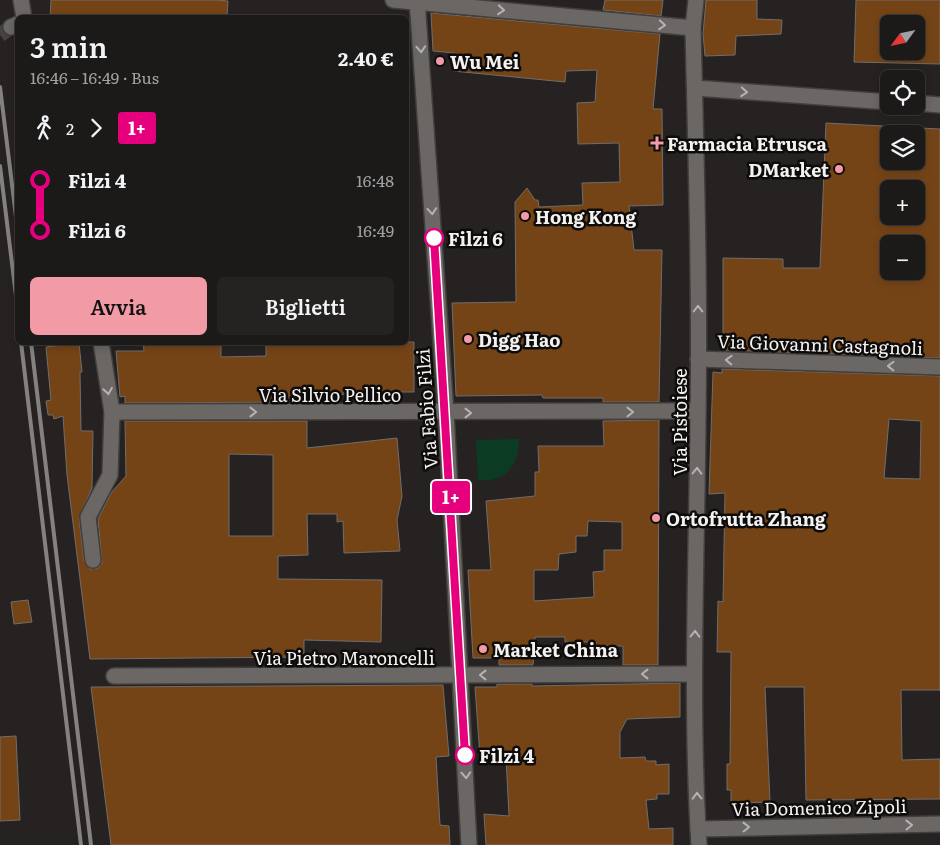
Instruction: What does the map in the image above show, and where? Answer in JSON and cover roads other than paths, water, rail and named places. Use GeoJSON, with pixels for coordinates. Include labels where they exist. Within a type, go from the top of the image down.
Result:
{"type":"FeatureCollection","features":[{"type":"Feature","properties":{"kind":"street"},"geometry":{"type":"LineString","coordinates":[[21,0],[24,15]]}},
{"type":"Feature","properties":{"kind":"street"},"geometry":{"type":"LineString","coordinates":[[393,0],[693,28]]}},
{"type":"Feature","properties":{"kind":"street","name":"Via Pistoiese"},"geometry":{"type":"LineString","coordinates":[[696,0],[693,28],[698,411],[694,674],[699,845]]}},
{"type":"Feature","properties":{"kind":"street","name":"Via Fabio Filzi"},"geometry":{"type":"LineString","coordinates":[[417,1],[446,413],[462,675],[469,845]]}},
{"type":"Feature","properties":{"kind":"street"},"geometry":{"type":"LineString","coordinates":[[695,88],[880,101]]}},
{"type":"Feature","properties":{"kind":"street"},"geometry":{"type":"LineString","coordinates":[[925,104],[940,105]]}},
{"type":"Feature","properties":{"kind":"street"},"geometry":{"type":"LineString","coordinates":[[93,560],[88,517],[110,475],[112,412],[101,345]]}},
{"type":"Feature","properties":{"kind":"street","name":"Via Giovanni Castagnoli"},"geometry":{"type":"LineString","coordinates":[[698,359],[940,367]]}},
{"type":"Feature","properties":{"kind":"street","name":"Via Silvio Pellico"},"geometry":{"type":"LineString","coordinates":[[112,412],[446,413],[698,411]]}},
{"type":"Feature","properties":{"kind":"street","name":"Via Pietro Maroncelli"},"geometry":{"type":"LineString","coordinates":[[114,676],[694,674]]}},
{"type":"Feature","properties":{"kind":"street","name":"Via Domenico Zipoli"},"geometry":{"type":"LineString","coordinates":[[698,829],[940,824]]}},
{"type":"Feature","properties":{"kind":"tunnel"},"geometry":{"type":"LineString","coordinates":[[0,35],[11,27]]}},
{"type":"Feature","properties":{"kind":"railway"},"geometry":{"type":"LineString","coordinates":[[0,87],[15,209]]}},
{"type":"Feature","properties":{"kind":"railway"},"geometry":{"type":"LineString","coordinates":[[0,166],[15,288]]}},
{"type":"Feature","properties":{"kind":"railway"},"geometry":{"type":"LineString","coordinates":[[21,345],[81,845]]}},
{"type":"Feature","properties":{"kind":"railway"},"geometry":{"type":"LineString","coordinates":[[31,345],[91,845]]}},
{"type":"Feature","properties":{"kind":"place","name":"Wu Mei"},"geometry":{"type":"Point","coordinates":[440,61]}},
{"type":"Feature","properties":{"kind":"place","name":"Farmacia Etrusca"},"geometry":{"type":"Point","coordinates":[657,143]}},
{"type":"Feature","properties":{"kind":"place","name":"DMarket"},"geometry":{"type":"Point","coordinates":[839,169]}},
{"type":"Feature","properties":{"kind":"place","name":"Hong Kong"},"geometry":{"type":"Point","coordinates":[525,216]}},
{"type":"Feature","properties":{"kind":"place","name":"Filzi 6"},"geometry":{"type":"Point","coordinates":[434,238]}},
{"type":"Feature","properties":{"kind":"place","name":"Digg Hao"},"geometry":{"type":"Point","coordinates":[468,339]}},
{"type":"Feature","properties":{"kind":"place","name":"Ortofrutta Zhang"},"geometry":{"type":"Point","coordinates":[656,518]}},
{"type":"Feature","properties":{"kind":"place","name":"Market China"},"geometry":{"type":"Point","coordinates":[483,649]}},
{"type":"Feature","properties":{"kind":"place","name":"Filzi 4"},"geometry":{"type":"Point","coordinates":[465,755]}}]}
